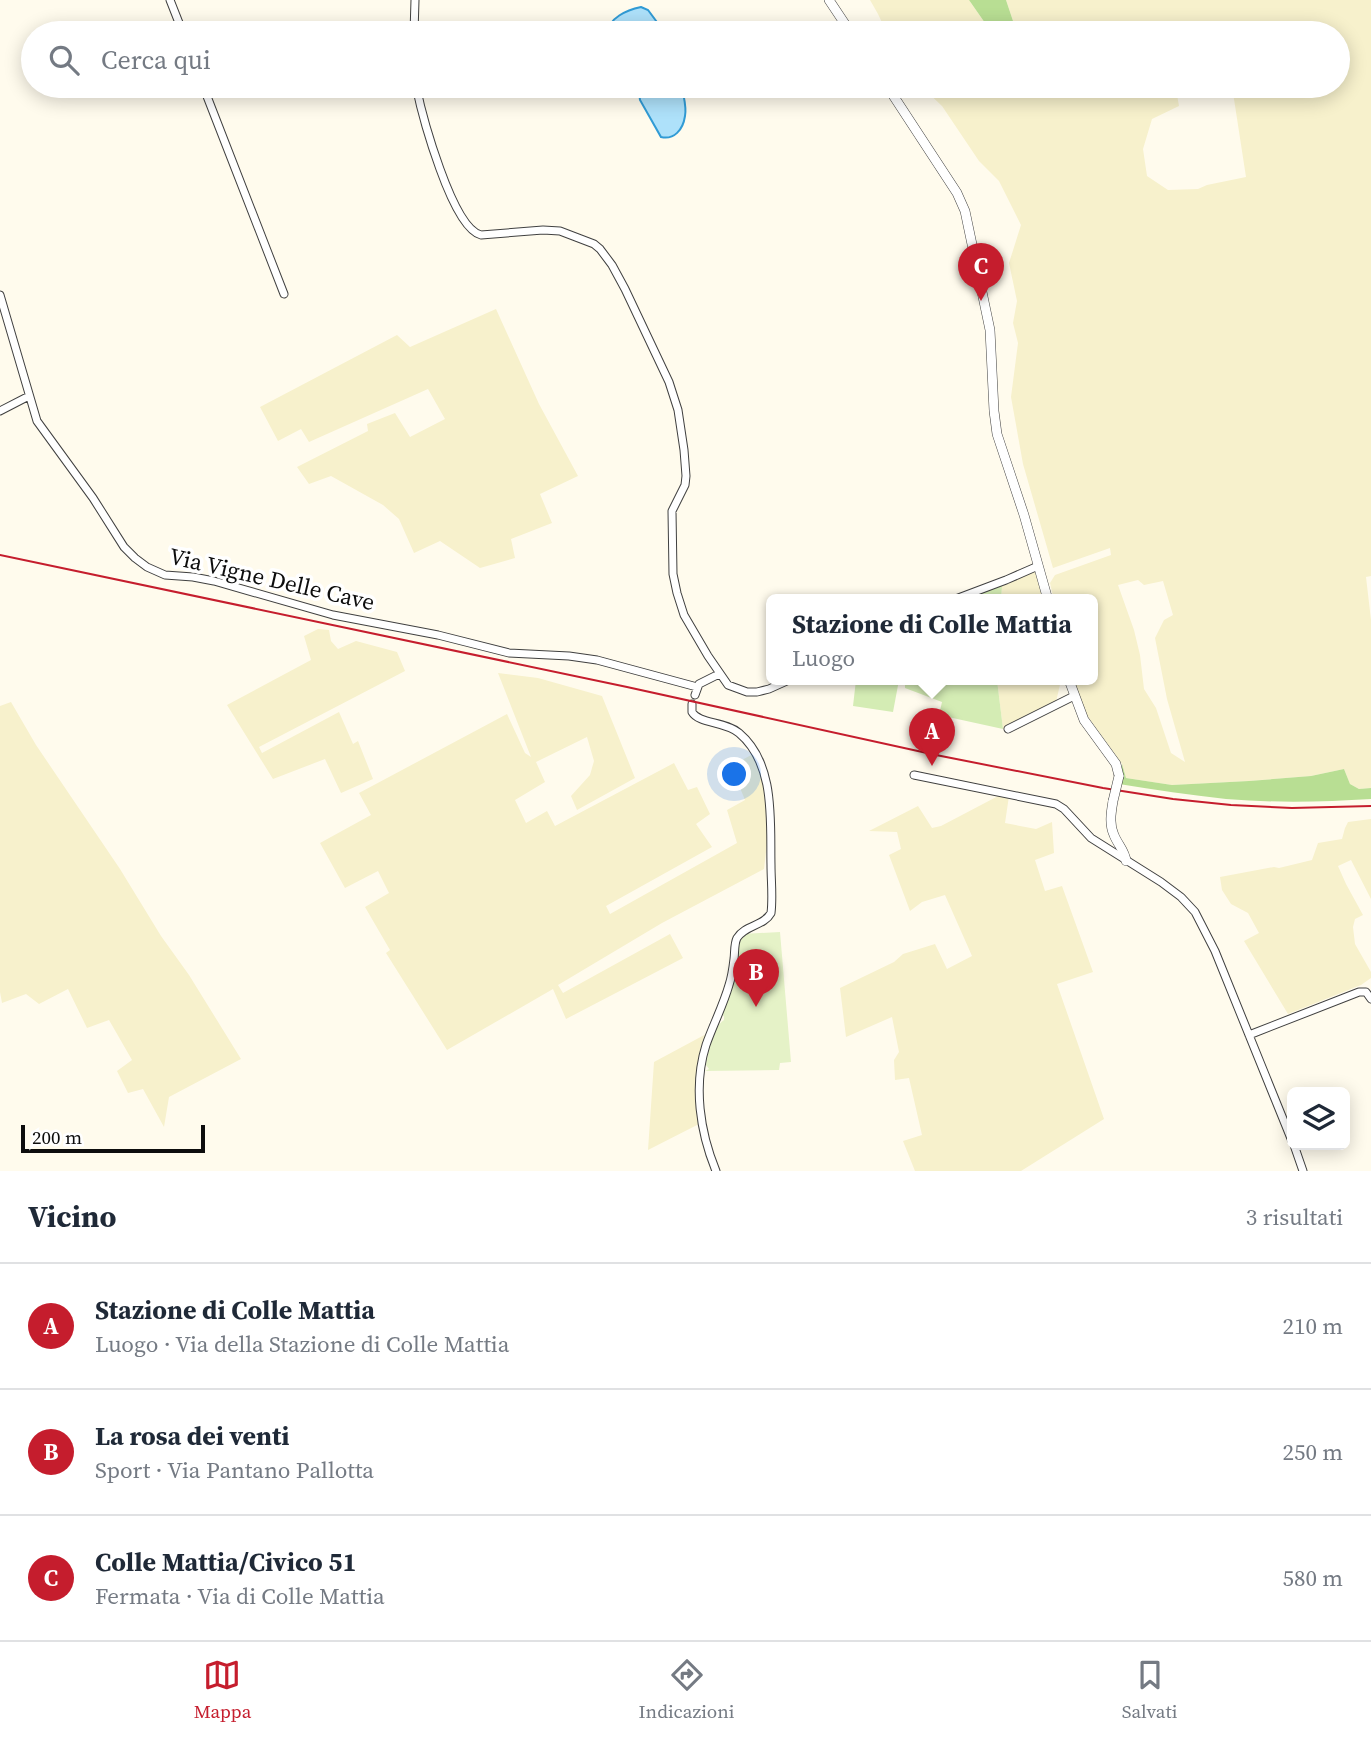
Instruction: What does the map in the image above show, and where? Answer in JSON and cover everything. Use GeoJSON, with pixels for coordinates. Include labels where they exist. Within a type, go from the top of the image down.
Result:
{"type":"FeatureCollection","features":[{"type":"Feature","properties":{"kind":"street"},"geometry":{"type":"LineString","coordinates":[[170,0],[178,21]]}},
{"type":"Feature","properties":{"kind":"street"},"geometry":{"type":"LineString","coordinates":[[414,21],[415,0]]}},
{"type":"Feature","properties":{"kind":"street"},"geometry":{"type":"LineString","coordinates":[[829,0],[844,21]]}},
{"type":"Feature","properties":{"kind":"street"},"geometry":{"type":"LineString","coordinates":[[208,98],[284,294]]}},
{"type":"Feature","properties":{"kind":"street"},"geometry":{"type":"LineString","coordinates":[[419,98],[428,137],[445,181],[463,218],[477,234],[560,231],[596,245],[610,261],[669,382],[677,406],[686,476],[685,485],[673,510],[674,582],[680,604],[719,674],[730,686],[762,692],[778,685]]}},
{"type":"Feature","properties":{"kind":"street"},"geometry":{"type":"LineString","coordinates":[[895,98],[957,193],[965,211],[990,330],[996,431],[1046,594]]}},
{"type":"Feature","properties":{"kind":"street","name":"Via Vigne Delle Cave"},"geometry":{"type":"LineString","coordinates":[[0,295],[40,425],[93,498],[124,547],[138,561],[155,572],[208,580],[327,614],[438,635],[507,653],[597,660],[696,691],[702,682],[719,674]]}},
{"type":"Feature","properties":{"kind":"street"},"geometry":{"type":"LineString","coordinates":[[0,411],[29,396]]}},
{"type":"Feature","properties":{"kind":"street"},"geometry":{"type":"LineString","coordinates":[[966,594],[1038,566]]}},
{"type":"Feature","properties":{"kind":"street"},"geometry":{"type":"LineString","coordinates":[[1071,685],[1086,724],[1116,764],[1119,776],[1111,826],[1125,853],[1126,861]]}},
{"type":"Feature","properties":{"kind":"street"},"geometry":{"type":"LineString","coordinates":[[1008,729],[1074,696]]}},
{"type":"Feature","properties":{"kind":"street"},"geometry":{"type":"LineString","coordinates":[[692,704],[691,712],[695,718],[731,727],[750,743],[762,769],[771,810],[771,914],[769,918],[737,938],[730,981],[701,1065],[702,1127],[716,1171]]}},
{"type":"Feature","properties":{"kind":"street"},"geometry":{"type":"LineString","coordinates":[[915,775],[1054,803],[1089,836],[1184,900],[1195,912],[1211,942],[1287,1128]]}},
{"type":"Feature","properties":{"kind":"street"},"geometry":{"type":"LineString","coordinates":[[1249,1035],[1359,992],[1366,992],[1371,999]]}},
{"type":"Feature","properties":{"kind":"street"},"geometry":{"type":"LineString","coordinates":[[1296,1150],[1303,1171]]}},
{"type":"Feature","properties":{"kind":"shaded area"},"geometry":{"type":"Polygon","coordinates":[[[870,0],[969,0],[984,21],[881,21],[870,0]]]}},
{"type":"Feature","properties":{"kind":"shaded area"},"geometry":{"type":"Polygon","coordinates":[[[1006,0],[1371,0],[1371,576],[1366,577],[1371,620],[1371,788],[1359,789],[1350,784],[1344,769],[1311,776],[1172,785],[1126,778],[1122,764],[1086,714],[1075,685],[1098,685],[1098,594],[1053,594],[1050,583],[1055,575],[1111,555],[1110,548],[1053,568],[1023,464],[1011,397],[1018,343],[1013,323],[1017,301],[1009,263],[1021,225],[999,181],[979,161],[942,106],[934,98],[1178,98],[1179,106],[1152,119],[1143,149],[1147,176],[1168,190],[1198,189],[1246,177],[1234,98],[1350,98],[1350,21],[1013,21],[1006,0]],[[1138,580],[1118,585],[1134,630],[1144,689],[1156,708],[1171,753],[1185,762],[1167,699],[1155,638],[1164,620],[1173,615],[1163,581],[1144,585],[1138,580]]]}},
{"type":"Feature","properties":{"kind":"shaded area"},"geometry":{"type":"Polygon","coordinates":[[[496,309],[539,404],[578,476],[540,494],[552,523],[511,539],[515,558],[480,568],[440,541],[414,553],[399,519],[383,505],[331,476],[309,484],[297,467],[368,431],[367,424],[395,413],[410,437],[445,419],[428,389],[309,442],[301,429],[278,441],[260,407],[397,335],[410,347],[496,309]]]}},
{"type":"Feature","properties":{"kind":"shaded area"},"geometry":{"type":"Polygon","coordinates":[[[1036,571],[1042,594],[1001,594],[1002,586],[1036,571]]]}},
{"type":"Feature","properties":{"kind":"shaded area"},"geometry":{"type":"Polygon","coordinates":[[[318,629],[329,630],[331,641],[338,649],[356,641],[397,652],[405,671],[259,747],[262,753],[339,712],[353,744],[358,741],[373,779],[341,793],[325,759],[273,779],[227,705],[311,660],[304,636],[318,629]]]}},
{"type":"Feature","properties":{"kind":"shaded area"},"geometry":{"type":"Polygon","coordinates":[[[498,673],[538,678],[602,696],[635,778],[577,810],[571,796],[590,775],[594,761],[587,737],[536,762],[545,782],[515,800],[526,823],[547,811],[555,826],[674,763],[688,790],[697,787],[710,814],[696,824],[712,847],[606,906],[610,914],[737,843],[727,810],[745,800],[731,766],[753,754],[767,795],[770,818],[764,869],[662,923],[558,985],[563,993],[670,934],[683,958],[566,1019],[553,989],[447,1050],[386,953],[390,950],[365,907],[389,893],[378,871],[345,888],[320,843],[371,815],[359,793],[507,714],[525,753],[531,757],[498,673]]]}},
{"type":"Feature","properties":{"kind":"shaded area"},"geometry":{"type":"Polygon","coordinates":[[[998,685],[1060,685],[1056,702],[1003,729],[998,685]]]}},
{"type":"Feature","properties":{"kind":"shaded area"},"geometry":{"type":"Polygon","coordinates":[[[11,702],[36,745],[120,869],[241,1059],[169,1097],[164,1127],[143,1089],[128,1093],[117,1071],[132,1060],[109,1020],[87,1028],[68,989],[39,1004],[26,994],[2,1003],[0,706],[11,702]]]}},
{"type":"Feature","properties":{"kind":"shaded area"},"geometry":{"type":"Polygon","coordinates":[[[1002,794],[1009,796],[1005,823],[1036,829],[1052,822],[1054,853],[1035,860],[1045,891],[1062,886],[1093,972],[1057,984],[1104,1119],[1021,1171],[915,1171],[903,1141],[922,1135],[909,1078],[895,1080],[894,1060],[899,1052],[892,1017],[846,1037],[840,988],[894,962],[903,954],[935,944],[947,969],[972,956],[945,895],[922,902],[910,911],[889,855],[901,849],[897,832],[869,831],[918,806],[932,828],[941,826],[1002,794]]]}},
{"type":"Feature","properties":{"kind":"shaded area"},"geometry":{"type":"Polygon","coordinates":[[[1371,819],[1371,899],[1351,860],[1338,866],[1363,915],[1355,919],[1355,944],[1371,972],[1371,978],[1361,985],[1288,1014],[1244,941],[1259,933],[1248,913],[1231,904],[1222,890],[1220,877],[1312,860],[1318,843],[1342,839],[1348,822],[1371,819]]]}},
{"type":"Feature","properties":{"kind":"shaded area"},"geometry":{"type":"Polygon","coordinates":[[[708,1033],[702,1052],[699,1124],[648,1150],[654,1062],[708,1033]]]}},
{"type":"Feature","properties":{"kind":"green space"},"geometry":{"type":"Polygon","coordinates":[[[969,0],[1006,0],[1013,21],[984,21],[969,0]]]}},
{"type":"Feature","properties":{"kind":"green space"},"geometry":{"type":"Polygon","coordinates":[[[1002,586],[1001,594],[975,594],[1002,586]]]}},
{"type":"Feature","properties":{"kind":"green space"},"geometry":{"type":"Polygon","coordinates":[[[855,685],[898,685],[893,712],[853,706],[855,685]]]}},
{"type":"Feature","properties":{"kind":"green space"},"geometry":{"type":"Polygon","coordinates":[[[905,685],[998,685],[1003,729],[939,715],[942,702],[905,688],[905,685]]]}},
{"type":"Feature","properties":{"kind":"green space"},"geometry":{"type":"Polygon","coordinates":[[[1122,764],[1126,778],[1172,785],[1311,776],[1344,769],[1350,784],[1359,789],[1371,788],[1371,799],[1262,801],[1172,792],[1119,784],[1122,764]]]}},
{"type":"Feature","properties":{"kind":"green space"},"geometry":{"type":"Polygon","coordinates":[[[780,932],[791,1062],[780,1063],[779,1070],[705,1071],[709,1069],[706,1065],[711,1040],[724,1020],[722,1015],[737,967],[740,966],[737,960],[737,943],[742,934],[780,932]]]}},
{"type":"Feature","properties":{"kind":"water"},"geometry":{"type":"Polygon","coordinates":[[[641,7],[648,10],[656,21],[613,21],[624,13],[641,7]]]}},
{"type":"Feature","properties":{"kind":"water"},"geometry":{"type":"Polygon","coordinates":[[[684,98],[684,121],[677,133],[666,138],[661,137],[640,100],[684,98]]]}},
{"type":"Feature","properties":{"kind":"railway"},"geometry":{"type":"LineString","coordinates":[[0,555],[936,755],[1103,788],[1231,805],[1292,808],[1371,806]]}},
{"type":"Feature","properties":{"kind":"place","name":"Colle Mattia/Civico 51"},"geometry":{"type":"Point","coordinates":[981,301]}},
{"type":"Feature","properties":{"kind":"place","name":"Stazione di Colle Mattia"},"geometry":{"type":"Point","coordinates":[932,766]}},
{"type":"Feature","properties":{"kind":"place","name":"La rosa dei venti"},"geometry":{"type":"Point","coordinates":[756,1007]}}]}
